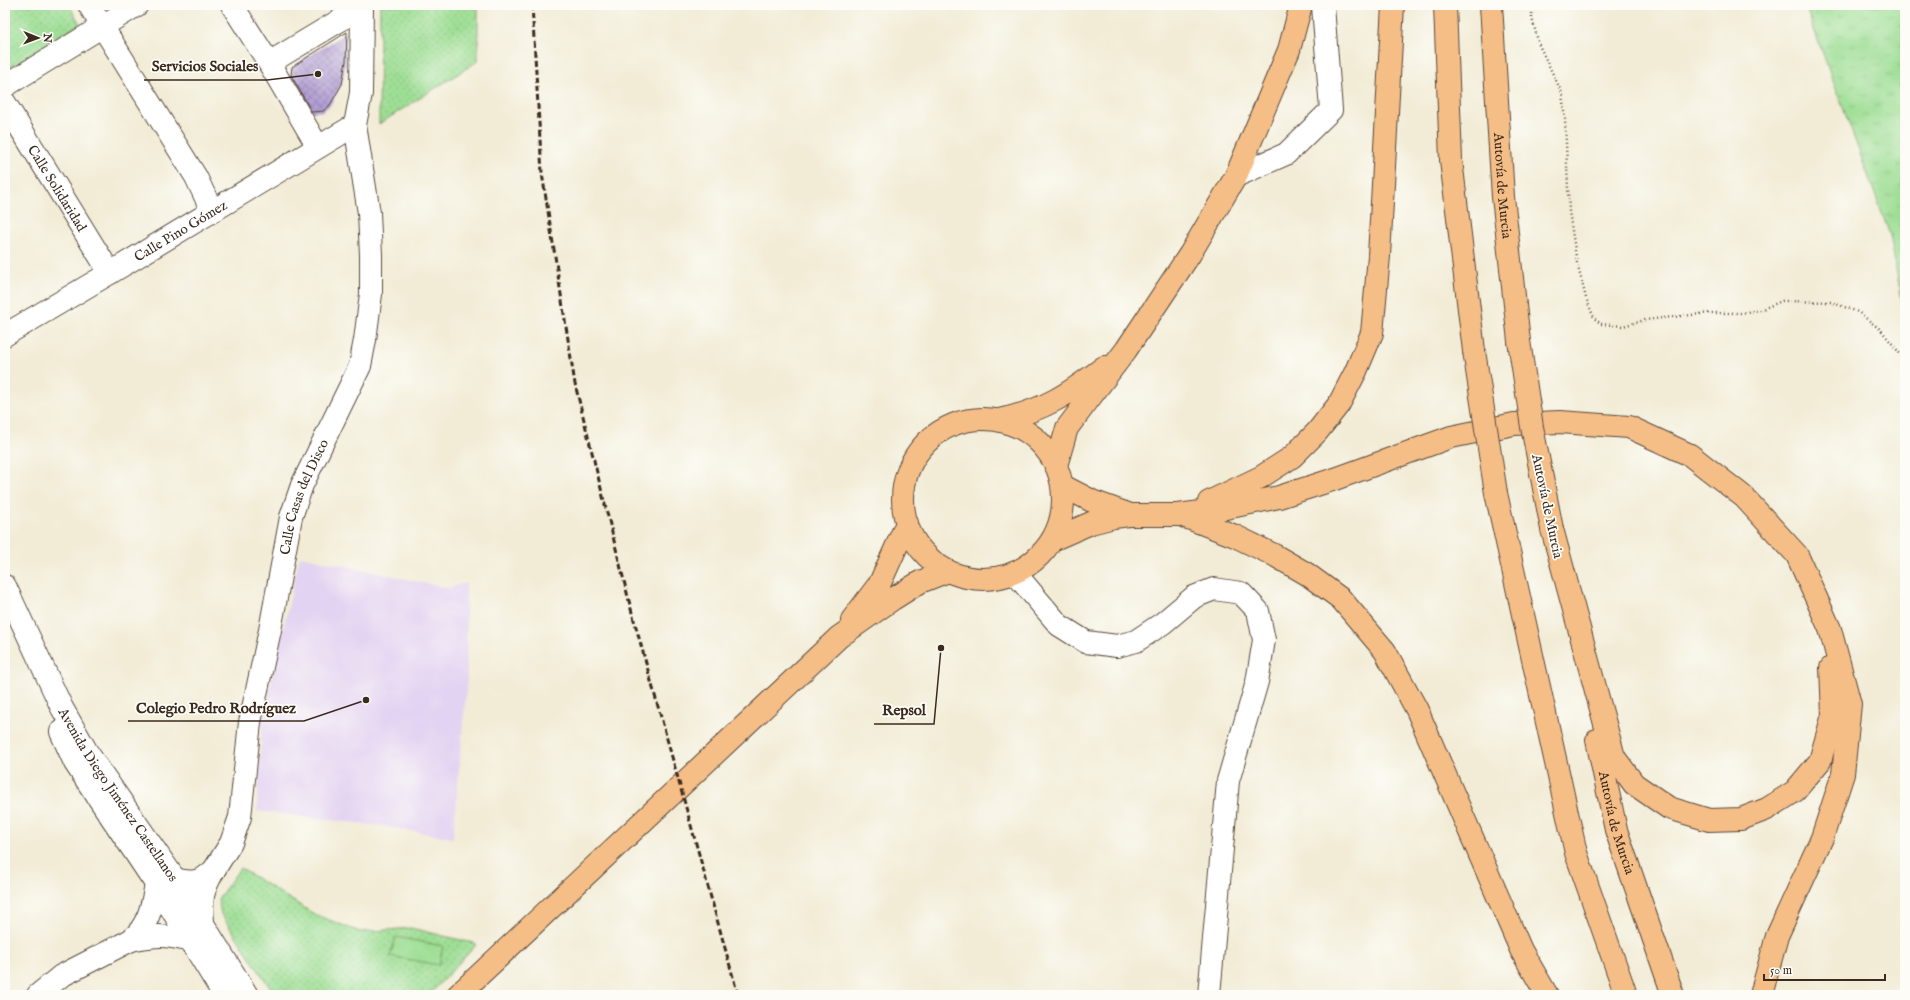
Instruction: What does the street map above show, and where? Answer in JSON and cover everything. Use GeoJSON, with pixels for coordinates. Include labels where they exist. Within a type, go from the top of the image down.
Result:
{"type":"FeatureCollection","features":[{"type":"Feature","properties":{"kind":"main road"},"geometry":{"type":"LineString","coordinates":[[1129,515],[1092,501],[1060,476],[1043,444],[1023,428],[999,420],[975,418],[952,424],[932,437],[916,454],[906,476],[903,500],[907,524],[916,543],[930,559],[948,571],[970,578],[993,579],[1015,573],[1036,560],[1052,540],[1060,523],[1062,511],[1060,476],[1067,428],[1126,350],[1190,254],[1236,176],[1289,50],[1312,5]]}},
{"type":"Feature","properties":{"kind":"main road"},"geometry":{"type":"LineString","coordinates":[[1178,515],[1236,491],[1292,457],[1317,432],[1339,404],[1356,371],[1372,332],[1373,325],[1380,248],[1393,5]]}},
{"type":"Feature","properties":{"kind":"main road"},"geometry":{"type":"LineString","coordinates":[[1445,5],[1451,160],[1474,351],[1496,493],[1576,853],[1626,995]]}},
{"type":"Feature","properties":{"kind":"main road","name":"Autovía de Murcia"},"geometry":{"type":"LineString","coordinates":[[1491,5],[1503,197],[1519,341],[1532,427],[1552,529],[1616,830],[1673,995]]}},
{"type":"Feature","properties":{"kind":"main road"},"geometry":{"type":"LineString","coordinates":[[999,420],[1023,415],[1078,387],[1126,350]]}},
{"type":"Feature","properties":{"kind":"main road"},"geometry":{"type":"LineString","coordinates":[[1052,540],[1091,523],[1129,515],[1178,515],[1216,510],[1279,497],[1335,479],[1451,437],[1514,424],[1560,422],[1629,427],[1690,455],[1744,497],[1797,555],[1830,629],[1850,704],[1843,774],[1822,838],[1777,936],[1761,995]]}},
{"type":"Feature","properties":{"kind":"main road"},"geometry":{"type":"LineString","coordinates":[[1178,515],[1234,536],[1274,555],[1307,574],[1341,599],[1385,651],[1420,717],[1521,950],[1547,995]]}},
{"type":"Feature","properties":{"kind":"main road"},"geometry":{"type":"LineString","coordinates":[[839,637],[880,583],[907,524]]}},
{"type":"Feature","properties":{"kind":"main road"},"geometry":{"type":"LineString","coordinates":[[1552,529],[1614,757],[1634,784],[1669,808],[1709,820],[1741,819],[1768,809],[1795,791],[1820,761],[1833,715],[1830,629]]}},
{"type":"Feature","properties":{"kind":"main road"},"geometry":{"type":"LineString","coordinates":[[458,995],[839,637],[915,585],[948,571]]}},
{"type":"Feature","properties":{"kind":"street"},"geometry":{"type":"LineString","coordinates":[[88,5],[196,177],[212,211]]}},
{"type":"Feature","properties":{"kind":"street"},"geometry":{"type":"LineString","coordinates":[[5,86],[137,5]]}},
{"type":"Feature","properties":{"kind":"street"},"geometry":{"type":"LineString","coordinates":[[232,5],[269,63],[318,147]]}},
{"type":"Feature","properties":{"kind":"street"},"geometry":{"type":"LineString","coordinates":[[1236,176],[1286,154],[1331,110],[1312,5]]}},
{"type":"Feature","properties":{"kind":"street"},"geometry":{"type":"LineString","coordinates":[[269,63],[362,6]]}},
{"type":"Feature","properties":{"kind":"street","name":"Calle Casas del Disco"},"geometry":{"type":"LineString","coordinates":[[203,922],[202,896],[205,886],[231,843],[240,817],[250,722],[270,630],[291,517],[302,485],[360,366],[365,340],[370,294],[372,255],[369,213],[355,125],[361,93],[362,6]]}},
{"type":"Feature","properties":{"kind":"street","name":"Calle Solidaridad"},"geometry":{"type":"LineString","coordinates":[[5,103],[110,273]]}},
{"type":"Feature","properties":{"kind":"street","name":"Calle Pino Gómez"},"geometry":{"type":"LineString","coordinates":[[6,331],[110,273],[355,125]]}},
{"type":"Feature","properties":{"kind":"street"},"geometry":{"type":"LineString","coordinates":[[1015,573],[1058,625],[1086,642],[1117,646],[1136,641],[1163,623],[1194,597],[1214,589],[1241,593],[1258,611],[1264,640],[1257,682],[1228,781],[1209,995]]}},
{"type":"Feature","properties":{"kind":"street","name":"Avenida Diego Jiménez Castellanos"},"geometry":{"type":"LineString","coordinates":[[5,586],[62,708],[165,882],[192,942],[224,995]]}},
{"type":"Feature","properties":{"kind":"street","name":"Avenida Diego Jiménez Castellanos"},"geometry":{"type":"LineString","coordinates":[[5,616],[75,763],[165,882],[203,922],[247,995]]}},
{"type":"Feature","properties":{"kind":"street"},"geometry":{"type":"LineString","coordinates":[[38,995],[62,976],[131,940],[140,932],[148,919],[165,882],[196,882],[205,878],[214,870]]}},
{"type":"Feature","properties":{"kind":"street"},"geometry":{"type":"LineString","coordinates":[[131,940],[163,935],[192,942]]}},
{"type":"Feature","properties":{"kind":"path"},"geometry":{"type":"LineString","coordinates":[[1532,5],[1532,18],[1539,45],[1562,93],[1565,120],[1569,211],[1577,263],[1586,298],[1594,318],[1601,324],[1623,326],[1660,318],[1710,313],[1740,313],[1760,310],[1782,301],[1832,302],[1858,312],[1880,330],[1905,360]]}},
{"type":"Feature","properties":{"kind":"shaded area"},"geometry":{"type":"Polygon","coordinates":[[[300,556],[448,588],[466,583],[467,680],[453,838],[381,826],[257,811],[262,721],[300,556]]]}},
{"type":"Feature","properties":{"kind":"green space"},"geometry":{"type":"Polygon","coordinates":[[[5,5],[69,5],[80,24],[5,70],[5,5]]]}},
{"type":"Feature","properties":{"kind":"green space"},"geometry":{"type":"Polygon","coordinates":[[[380,5],[478,5],[478,61],[379,124],[380,5]]]}},
{"type":"Feature","properties":{"kind":"green space"},"geometry":{"type":"Polygon","coordinates":[[[1805,5],[1905,5],[1905,318],[1890,235],[1805,5]]]}},
{"type":"Feature","properties":{"kind":"green space"},"geometry":{"type":"Polygon","coordinates":[[[240,868],[314,914],[360,932],[411,928],[477,944],[429,995],[275,995],[221,914],[218,899],[240,868]]]}},
{"type":"Feature","properties":{"kind":"green space"},"geometry":{"type":"Polygon","coordinates":[[[396,937],[443,946],[439,965],[390,956],[396,937]]]}},
{"type":"Feature","properties":{"kind":"building"},"geometry":{"type":"Polygon","coordinates":[[[347,32],[346,61],[342,84],[330,105],[323,111],[312,112],[291,75],[292,67],[347,32]]]}},
{"type":"Feature","properties":{"kind":"railway"},"geometry":{"type":"LineString","coordinates":[[532,5],[542,173],[575,384],[631,609],[738,995]]}},
{"type":"Feature","properties":{"kind":"place","name":"Servicios Sociales"},"geometry":{"type":"Point","coordinates":[318,74]}},
{"type":"Feature","properties":{"kind":"place","name":"Repsol"},"geometry":{"type":"Point","coordinates":[941,648]}},
{"type":"Feature","properties":{"kind":"place","name":"Colegio Pedro Rodríguez"},"geometry":{"type":"Point","coordinates":[366,700]}}]}
